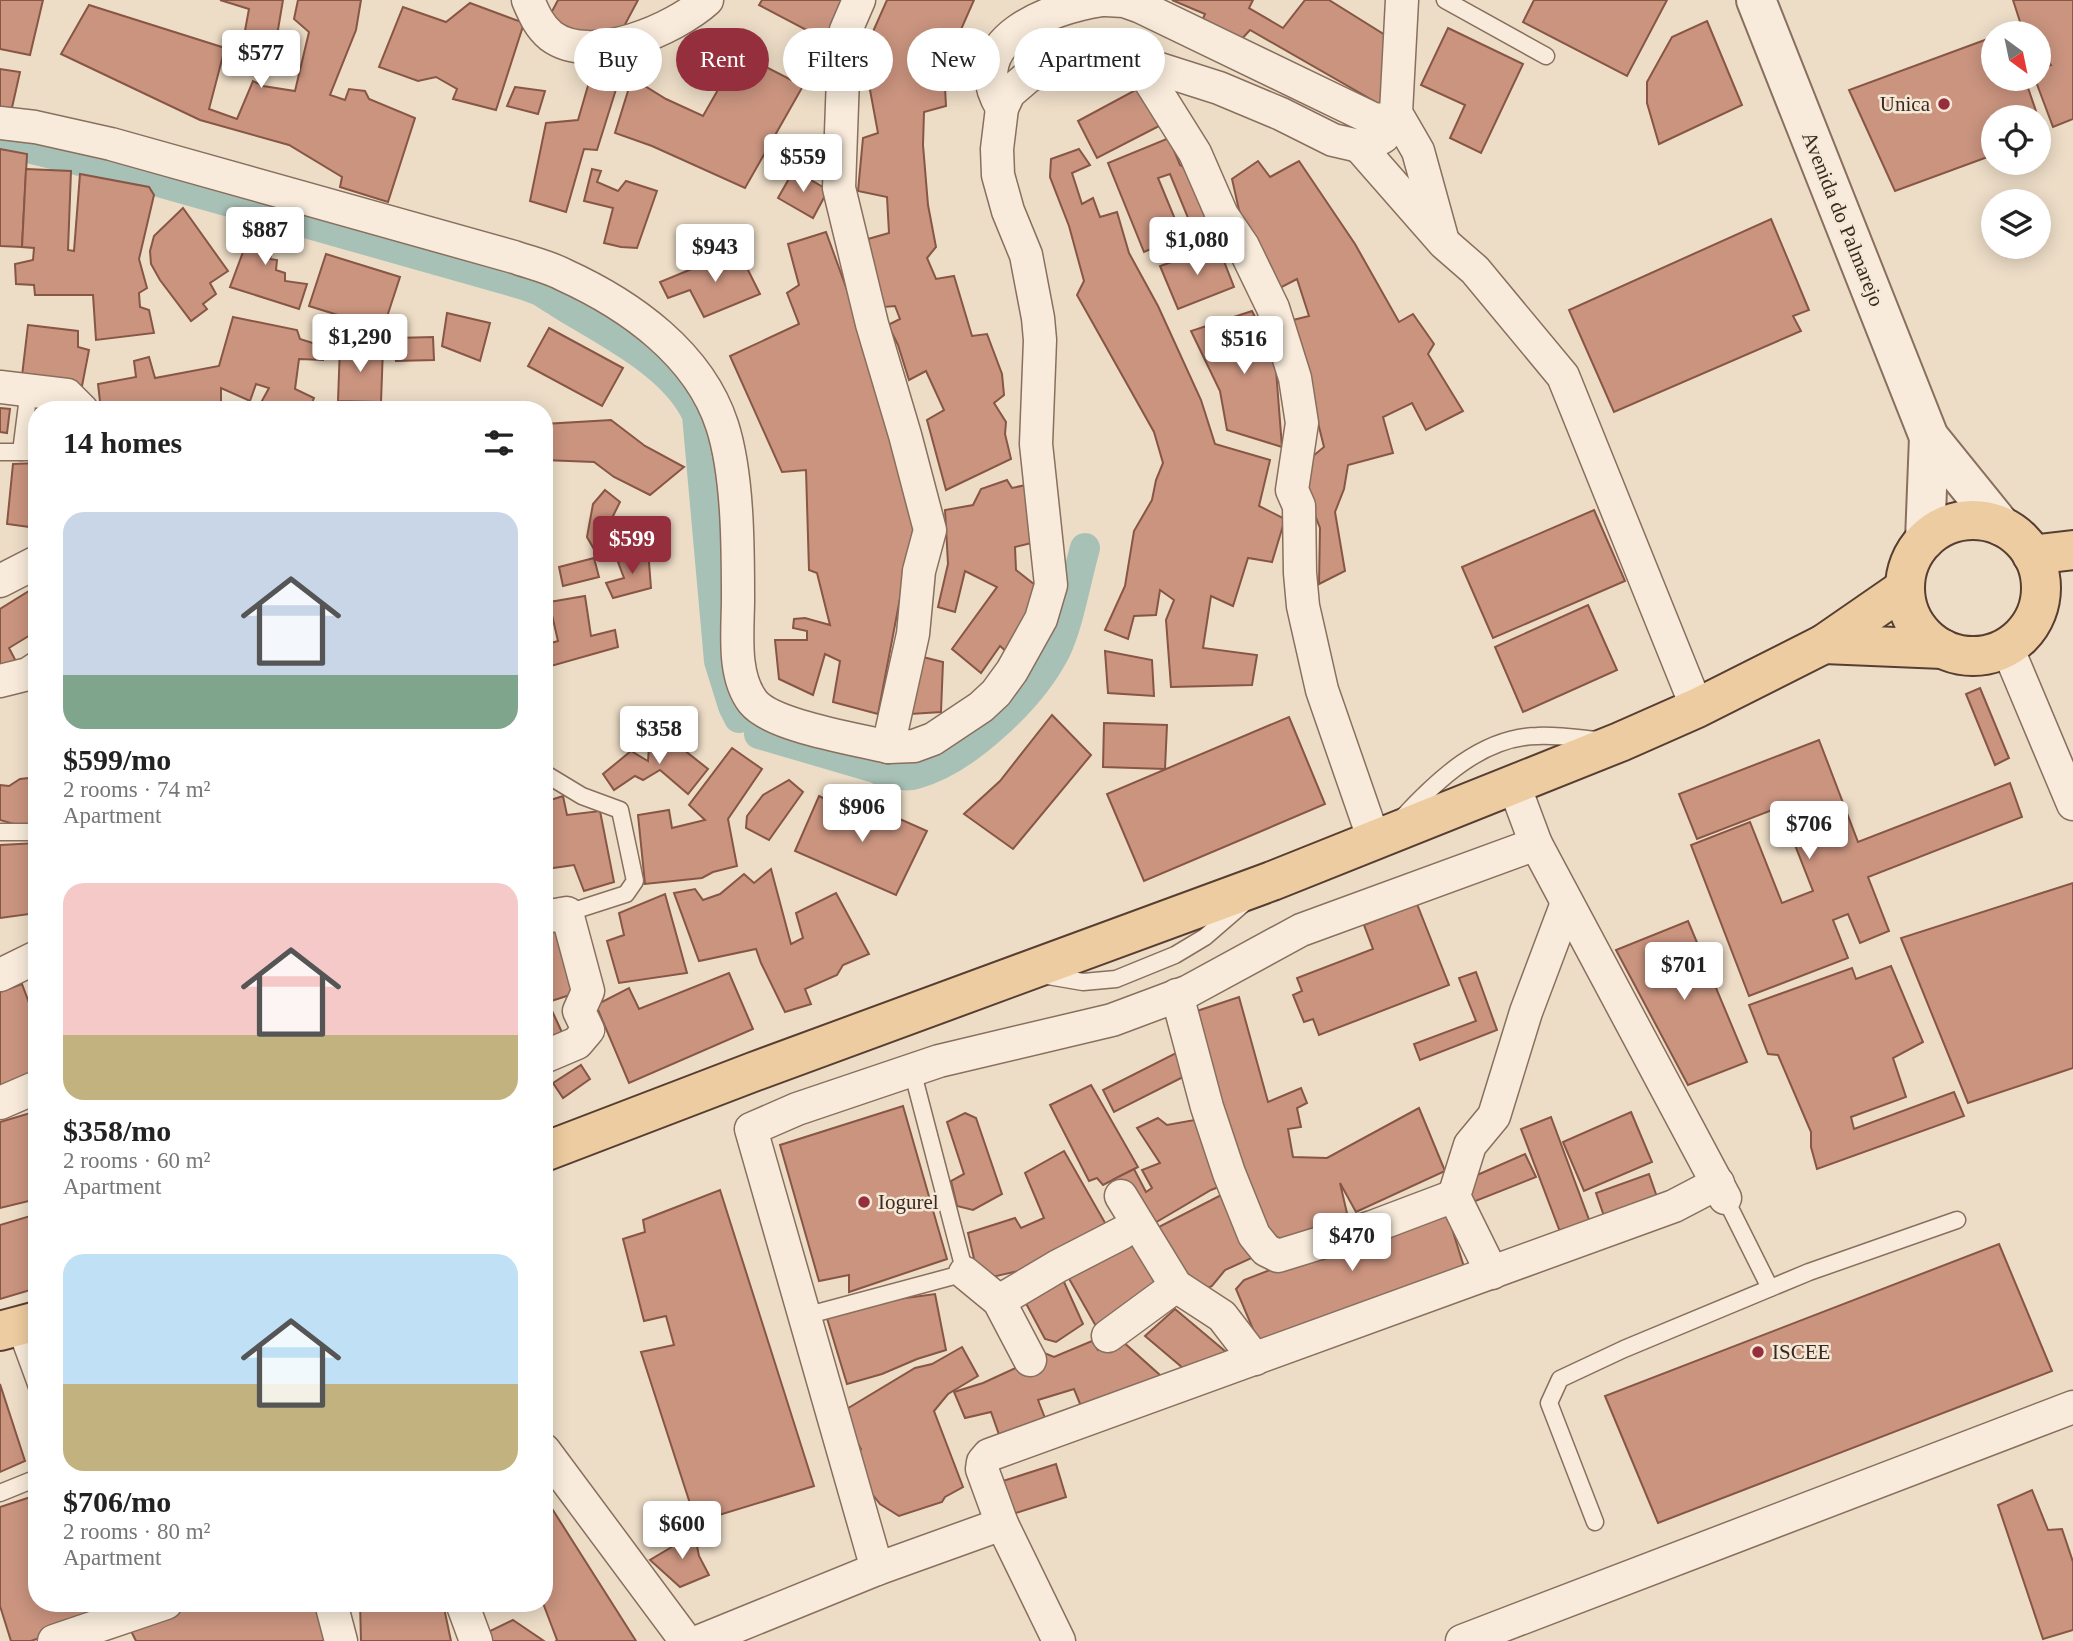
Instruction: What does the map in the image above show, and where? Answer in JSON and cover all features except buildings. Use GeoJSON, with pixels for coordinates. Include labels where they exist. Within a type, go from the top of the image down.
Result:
{"type":"FeatureCollection","features":[{"type":"Feature","properties":{"kind":"main road"},"geometry":{"type":"LineString","coordinates":[[1984,521],[2001,526],[2022,541],[2032,555],[2040,576],[2040,598],[2034,618],[2007,647],[1986,655],[1953,653],[1943,649],[1927,638],[1908,607],[1905,588],[1908,567],[1925,540],[1949,525],[1984,521]]}},
{"type":"Feature","properties":{"kind":"main road"},"geometry":{"type":"LineString","coordinates":[[2032,555],[2073,550]]}},
{"type":"Feature","properties":{"kind":"main road"},"geometry":{"type":"LineString","coordinates":[[2040,598],[2073,576]]}},
{"type":"Feature","properties":{"kind":"main road"},"geometry":{"type":"LineString","coordinates":[[553,1149],[1022,971],[1272,881],[1620,742],[1697,708],[1824,644],[1905,588]]}},
{"type":"Feature","properties":{"kind":"main road"},"geometry":{"type":"LineString","coordinates":[[1824,644],[1943,649]]}},
{"type":"Feature","properties":{"kind":"street"},"geometry":{"type":"LineString","coordinates":[[528,0],[534,16],[553,37],[564,43],[600,46],[618,44],[651,34],[687,16],[707,0]]}},
{"type":"Feature","properties":{"kind":"street"},"geometry":{"type":"LineString","coordinates":[[859,0],[842,46],[839,188],[872,324],[930,530],[919,571],[913,634],[888,747]]}},
{"type":"Feature","properties":{"kind":"street"},"geometry":{"type":"LineString","coordinates":[[1002,108],[992,92],[989,76],[995,57],[1005,43],[1027,25],[1045,16],[1073,5],[1104,0],[1124,1],[1141,7],[1373,119],[1385,120],[1396,113]]}},
{"type":"Feature","properties":{"kind":"street"},"geometry":{"type":"LineString","coordinates":[[1165,71],[1219,88],[1333,140],[1359,146],[1372,143],[1383,137],[1392,126],[1396,113],[1402,0]]}},
{"type":"Feature","properties":{"kind":"street","name":"Avenida do Palmarejo"},"geometry":{"type":"LineString","coordinates":[[1756,0],[1929,437],[2001,526]]}},
{"type":"Feature","properties":{"kind":"street"},"geometry":{"type":"LineString","coordinates":[[0,123],[35,127],[111,144],[514,257],[563,274],[601,293],[643,322],[698,376],[722,425],[728,449],[738,548],[741,676],[753,702],[766,714],[785,721],[888,747],[903,748],[933,739],[981,707],[996,693],[1012,671],[1041,618],[1051,584],[1036,444],[1040,340],[1026,255],[1008,211],[998,175],[997,149],[1002,108],[1014,89]]}},
{"type":"Feature","properties":{"kind":"street"},"geometry":{"type":"LineString","coordinates":[[1156,91],[1195,153],[1222,215],[1243,246],[1273,308],[1291,366],[1303,423],[1292,490],[1299,506],[1303,606],[1322,690],[1381,837]]}},
{"type":"Feature","properties":{"kind":"street"},"geometry":{"type":"LineString","coordinates":[[1396,113],[1418,151],[1444,243]]}},
{"type":"Feature","properties":{"kind":"street"},"geometry":{"type":"LineString","coordinates":[[1359,146],[1444,243],[1475,270],[1563,376],[1697,708]]}},
{"type":"Feature","properties":{"kind":"street"},"geometry":{"type":"LineString","coordinates":[[14,388],[67,395],[73,401]]}},
{"type":"Feature","properties":{"kind":"street","name":"Avenida do Palmarejo"},"geometry":{"type":"LineString","coordinates":[[1925,540],[1929,437]]}},
{"type":"Feature","properties":{"kind":"street"},"geometry":{"type":"LineString","coordinates":[[0,580],[28,566]]}},
{"type":"Feature","properties":{"kind":"street"},"geometry":{"type":"LineString","coordinates":[[2007,647],[2073,804]]}},
{"type":"Feature","properties":{"kind":"street"},"geometry":{"type":"LineString","coordinates":[[0,681],[28,674]]}},
{"type":"Feature","properties":{"kind":"street"},"geometry":{"type":"LineString","coordinates":[[1059,1641],[1002,1524],[982,1469],[983,1462],[989,1455],[1722,1191],[1536,844],[1514,785]]}},
{"type":"Feature","properties":{"kind":"street"},"geometry":{"type":"LineString","coordinates":[[877,1569],[751,1129],[797,1110],[939,1061],[1112,1020],[1177,995],[1301,930],[1536,844]]}},
{"type":"Feature","properties":{"kind":"street"},"geometry":{"type":"LineString","coordinates":[[1492,1273],[1454,1196],[1470,1145],[1494,1116],[1526,1012],[1567,902]]}},
{"type":"Feature","properties":{"kind":"street"},"geometry":{"type":"LineString","coordinates":[[553,1053],[577,1043],[588,1030],[579,1011],[588,991],[556,915]]}},
{"type":"Feature","properties":{"kind":"street"},"geometry":{"type":"LineString","coordinates":[[0,975],[28,961]]}},
{"type":"Feature","properties":{"kind":"street"},"geometry":{"type":"LineString","coordinates":[[1177,995],[1206,1107],[1229,1173],[1254,1235],[1266,1250],[1278,1256],[1372,1227],[1454,1196]]}},
{"type":"Feature","properties":{"kind":"street"},"geometry":{"type":"LineString","coordinates":[[0,1103],[28,1091]]}},
{"type":"Feature","properties":{"kind":"street"},"geometry":{"type":"LineString","coordinates":[[1121,1196],[1176,1286],[1222,1317],[1255,1359]]}},
{"type":"Feature","properties":{"kind":"street"},"geometry":{"type":"LineString","coordinates":[[999,1301],[1122,1233]]}},
{"type":"Feature","properties":{"kind":"street"},"geometry":{"type":"LineString","coordinates":[[965,1273],[999,1301],[1030,1360]]}},
{"type":"Feature","properties":{"kind":"street"},"geometry":{"type":"LineString","coordinates":[[1108,1336],[1176,1286]]}},
{"type":"Feature","properties":{"kind":"street"},"geometry":{"type":"LineString","coordinates":[[1462,1641],[2073,1407]]}},
{"type":"Feature","properties":{"kind":"street"},"geometry":{"type":"LineString","coordinates":[[553,1462],[686,1641]]}},
{"type":"Feature","properties":{"kind":"street"},"geometry":{"type":"LineString","coordinates":[[700,1641],[877,1569],[1002,1524]]}},
{"type":"Feature","properties":{"kind":"street"},"geometry":{"type":"LineString","coordinates":[[54,1641],[118,1612]]}},
{"type":"Feature","properties":{"kind":"street"},"geometry":{"type":"LineString","coordinates":[[333,1612],[341,1641]]}},
{"type":"Feature","properties":{"kind":"street"},"geometry":{"type":"LineString","coordinates":[[465,1612],[476,1641]]}},
{"type":"Feature","properties":{"kind":"lane"},"geometry":{"type":"LineString","coordinates":[[1445,0],[1546,57]]}},
{"type":"Feature","properties":{"kind":"lane"},"geometry":{"type":"LineString","coordinates":[[14,388],[28,448]]}},
{"type":"Feature","properties":{"kind":"lane"},"geometry":{"type":"LineString","coordinates":[[0,452],[28,452]]}},
{"type":"Feature","properties":{"kind":"lane"},"geometry":{"type":"LineString","coordinates":[[1381,837],[1441,777],[1488,749],[1511,740],[1535,736],[1620,742]]}},
{"type":"Feature","properties":{"kind":"lane"},"geometry":{"type":"LineString","coordinates":[[553,778],[582,796],[621,810],[635,881],[626,894],[556,915]]}},
{"type":"Feature","properties":{"kind":"lane"},"geometry":{"type":"LineString","coordinates":[[0,832],[28,832]]}},
{"type":"Feature","properties":{"kind":"lane"},"geometry":{"type":"LineString","coordinates":[[805,1316],[965,1273],[912,1070]]}},
{"type":"Feature","properties":{"kind":"lane"},"geometry":{"type":"LineString","coordinates":[[1722,1191],[1770,1288]]}},
{"type":"Feature","properties":{"kind":"lane"},"geometry":{"type":"LineString","coordinates":[[1595,1522],[1549,1404],[1560,1380],[1624,1349],[1809,1272],[1956,1220]]}},
{"type":"Feature","properties":{"kind":"lane"},"geometry":{"type":"LineString","coordinates":[[17,1326],[28,1360]]}},
{"type":"Feature","properties":{"kind":"lane"},"geometry":{"type":"LineString","coordinates":[[0,1493],[28,1482]]}},
{"type":"Feature","properties":{"kind":"waterway"},"geometry":{"type":"LineString","coordinates":[[0,141],[104,167]]}},
{"type":"Feature","properties":{"kind":"waterway"},"geometry":{"type":"LineString","coordinates":[[109,168],[272,214]]}},
{"type":"Feature","properties":{"kind":"waterway"},"geometry":{"type":"LineString","coordinates":[[281,216],[524,285],[554,300]]}},
{"type":"Feature","properties":{"kind":"waterway"},"geometry":{"type":"LineString","coordinates":[[559,303],[655,365],[672,380],[697,415],[719,661],[739,718]]}},
{"type":"Feature","properties":{"kind":"waterway"},"geometry":{"type":"LineString","coordinates":[[879,770],[907,775],[936,767],[976,741],[1014,707],[1044,670],[1060,641],[1085,548]]}},
{"type":"Feature","properties":{"kind":"waterway"},"geometry":{"type":"LineString","coordinates":[[759,734],[872,767]]}},
{"type":"Feature","properties":{"kind":"place","name":"Unica"},"geometry":{"type":"Point","coordinates":[1944,104]}},
{"type":"Feature","properties":{"kind":"place","name":"Iogurel"},"geometry":{"type":"Point","coordinates":[864,1202]}},
{"type":"Feature","properties":{"kind":"place","name":"ISCEE"},"geometry":{"type":"Point","coordinates":[1758,1352]}}]}
